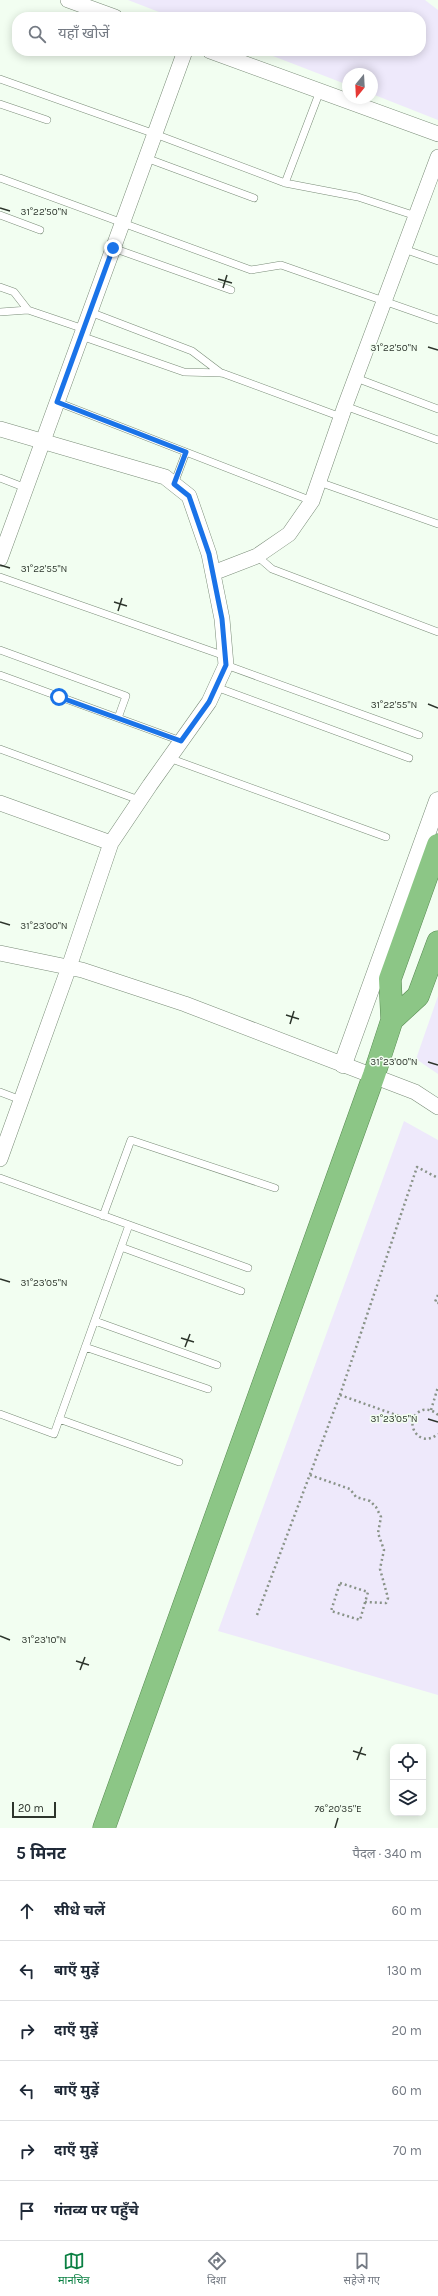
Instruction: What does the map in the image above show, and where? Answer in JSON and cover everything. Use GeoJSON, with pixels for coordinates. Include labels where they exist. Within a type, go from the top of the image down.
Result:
{"type":"FeatureCollection","features":[{"type":"Feature","properties":{"kind":"highway"},"geometry":{"type":"LineString","coordinates":[[104,1828],[374,1076],[392,1020],[390,979],[438,845]]}},
{"type":"Feature","properties":{"kind":"highway"},"geometry":{"type":"LineString","coordinates":[[392,1020],[418,996],[438,942]]}},
{"type":"Feature","properties":{"kind":"street"},"geometry":{"type":"LineString","coordinates":[[68,0],[101,12]]}},
{"type":"Feature","properties":{"kind":"street"},"geometry":{"type":"LineString","coordinates":[[0,559],[183,56]]}},
{"type":"Feature","properties":{"kind":"street"},"geometry":{"type":"LineString","coordinates":[[224,56],[438,134]]}},
{"type":"Feature","properties":{"kind":"street"},"geometry":{"type":"LineString","coordinates":[[213,573],[257,556],[289,534],[312,501],[343,412],[438,157]]}},
{"type":"Feature","properties":{"kind":"street"},"geometry":{"type":"LineString","coordinates":[[0,429],[165,477],[189,496],[209,554],[222,619],[225,661],[209,702],[139,800],[111,843],[69,967],[0,1159]]}},
{"type":"Feature","properties":{"kind":"street"},"geometry":{"type":"LineString","coordinates":[[343,1064],[438,801]]}},
{"type":"Feature","properties":{"kind":"street"},"geometry":{"type":"LineString","coordinates":[[0,803],[111,843]]}},
{"type":"Feature","properties":{"kind":"street"},"geometry":{"type":"LineString","coordinates":[[386,945],[392,973]]}},
{"type":"Feature","properties":{"kind":"street"},"geometry":{"type":"LineString","coordinates":[[0,953],[69,967],[185,1004],[415,1092],[438,1107]]}},
{"type":"Feature","properties":{"kind":"street"},"geometry":{"type":"LineString","coordinates":[[422,986],[438,969]]}},
{"type":"Feature","properties":{"kind":"lane"},"geometry":{"type":"LineString","coordinates":[[0,79],[155,134],[285,183],[358,197],[416,216]]}},
{"type":"Feature","properties":{"kind":"lane"},"geometry":{"type":"LineString","coordinates":[[285,183],[320,91]]}},
{"type":"Feature","properties":{"kind":"lane"},"geometry":{"type":"LineString","coordinates":[[0,104],[47,120]]}},
{"type":"Feature","properties":{"kind":"lane"},"geometry":{"type":"LineString","coordinates":[[146,158],[254,198]]}},
{"type":"Feature","properties":{"kind":"lane"},"geometry":{"type":"LineString","coordinates":[[0,178],[251,270],[282,265],[438,320]]}},
{"type":"Feature","properties":{"kind":"lane"},"geometry":{"type":"LineString","coordinates":[[0,215],[40,230]]}},
{"type":"Feature","properties":{"kind":"lane"},"geometry":{"type":"LineString","coordinates":[[113,248],[231,290]]}},
{"type":"Feature","properties":{"kind":"lane"},"geometry":{"type":"LineString","coordinates":[[404,249],[438,261]]}},
{"type":"Feature","properties":{"kind":"lane"},"geometry":{"type":"LineString","coordinates":[[0,287],[14,292],[28,310]]}},
{"type":"Feature","properties":{"kind":"lane"},"geometry":{"type":"LineString","coordinates":[[0,312],[28,310],[184,372],[222,373],[343,412],[438,440]]}},
{"type":"Feature","properties":{"kind":"lane"},"geometry":{"type":"LineString","coordinates":[[90,312],[192,351],[222,373]]}},
{"type":"Feature","properties":{"kind":"lane"},"geometry":{"type":"LineString","coordinates":[[356,378],[438,409]]}},
{"type":"Feature","properties":{"kind":"lane"},"geometry":{"type":"LineString","coordinates":[[57,402],[312,501]]}},
{"type":"Feature","properties":{"kind":"lane"},"geometry":{"type":"LineString","coordinates":[[174,484],[186,452]]}},
{"type":"Feature","properties":{"kind":"lane"},"geometry":{"type":"LineString","coordinates":[[0,478],[26,488]]}},
{"type":"Feature","properties":{"kind":"lane"},"geometry":{"type":"LineString","coordinates":[[319,482],[438,524]]}},
{"type":"Feature","properties":{"kind":"lane"},"geometry":{"type":"LineString","coordinates":[[257,556],[272,569],[438,632]]}},
{"type":"Feature","properties":{"kind":"lane"},"geometry":{"type":"LineString","coordinates":[[0,577],[419,735]]}},
{"type":"Feature","properties":{"kind":"lane"},"geometry":{"type":"LineString","coordinates":[[0,650],[126,696],[118,718]]}},
{"type":"Feature","properties":{"kind":"lane"},"geometry":{"type":"LineString","coordinates":[[0,675],[181,741]]}},
{"type":"Feature","properties":{"kind":"lane"},"geometry":{"type":"LineString","coordinates":[[216,687],[409,758]]}},
{"type":"Feature","properties":{"kind":"lane"},"geometry":{"type":"LineString","coordinates":[[0,749],[139,800]]}},
{"type":"Feature","properties":{"kind":"lane"},"geometry":{"type":"LineString","coordinates":[[169,758],[386,837]]}},
{"type":"Feature","properties":{"kind":"lane"},"geometry":{"type":"LineString","coordinates":[[0,1092],[21,1100]]}},
{"type":"Feature","properties":{"kind":"lane"},"geometry":{"type":"LineString","coordinates":[[103,1216],[131,1140],[275,1188]]}},
{"type":"Feature","properties":{"kind":"lane"},"geometry":{"type":"LineString","coordinates":[[0,1178],[248,1268]]}},
{"type":"Feature","properties":{"kind":"lane"},"geometry":{"type":"LineString","coordinates":[[0,1414],[54,1434],[129,1225]]}},
{"type":"Feature","properties":{"kind":"lane"},"geometry":{"type":"LineString","coordinates":[[121,1247],[241,1291]]}},
{"type":"Feature","properties":{"kind":"lane"},"geometry":{"type":"LineString","coordinates":[[94,1321],[217,1365]]}},
{"type":"Feature","properties":{"kind":"lane"},"geometry":{"type":"LineString","coordinates":[[85,1347],[208,1389]]}},
{"type":"Feature","properties":{"kind":"lane"},"geometry":{"type":"LineString","coordinates":[[59,1419],[179,1462]]}},
{"type":"Feature","properties":{"kind":"path"},"geometry":{"type":"LineString","coordinates":[[257,1615],[340,1395],[417,1167],[438,1178]]}},
{"type":"Feature","properties":{"kind":"path"},"geometry":{"type":"LineString","coordinates":[[438,1294],[435,1302],[438,1303]]}},
{"type":"Feature","properties":{"kind":"path"},"geometry":{"type":"LineString","coordinates":[[431,1410],[438,1387]]}},
{"type":"Feature","properties":{"kind":"path"},"geometry":{"type":"LineString","coordinates":[[340,1395],[413,1421]]}},
{"type":"Feature","properties":{"kind":"path"},"geometry":{"type":"LineString","coordinates":[[438,1415],[431,1410],[418,1413],[413,1421],[413,1430],[419,1437],[429,1439],[438,1434]]}},
{"type":"Feature","properties":{"kind":"path"},"geometry":{"type":"LineString","coordinates":[[310,1475],[350,1489],[356,1497],[370,1501],[376,1507],[381,1517],[378,1533],[384,1550],[380,1569],[388,1598],[386,1603],[365,1602]]}},
{"type":"Feature","properties":{"kind":"path"},"geometry":{"type":"LineString","coordinates":[[340,1583],[368,1592],[365,1602],[360,1620],[331,1611],[340,1583]]}},
{"type":"Feature","properties":{"kind":"shaded area"},"geometry":{"type":"Polygon","coordinates":[[[128,0],[425,0],[438,10],[438,120],[378,96],[378,68],[342,68],[342,83],[273,56],[426,56],[426,12],[159,12],[128,0]]]}},
{"type":"Feature","properties":{"kind":"shaded area"},"geometry":{"type":"Polygon","coordinates":[[[438,996],[438,1074],[416,1059],[438,996]]]}},
{"type":"Feature","properties":{"kind":"shaded area"},"geometry":{"type":"Polygon","coordinates":[[[404,1121],[438,1140],[438,1695],[218,1631],[404,1121]]]}},
{"type":"Feature","properties":{"kind":"route"},"geometry":{"type":"LineString","coordinates":[[59,697],[181,741],[209,702],[226,665],[222,619],[209,554],[189,496],[174,484],[186,452],[57,402],[113,248]]}}]}
